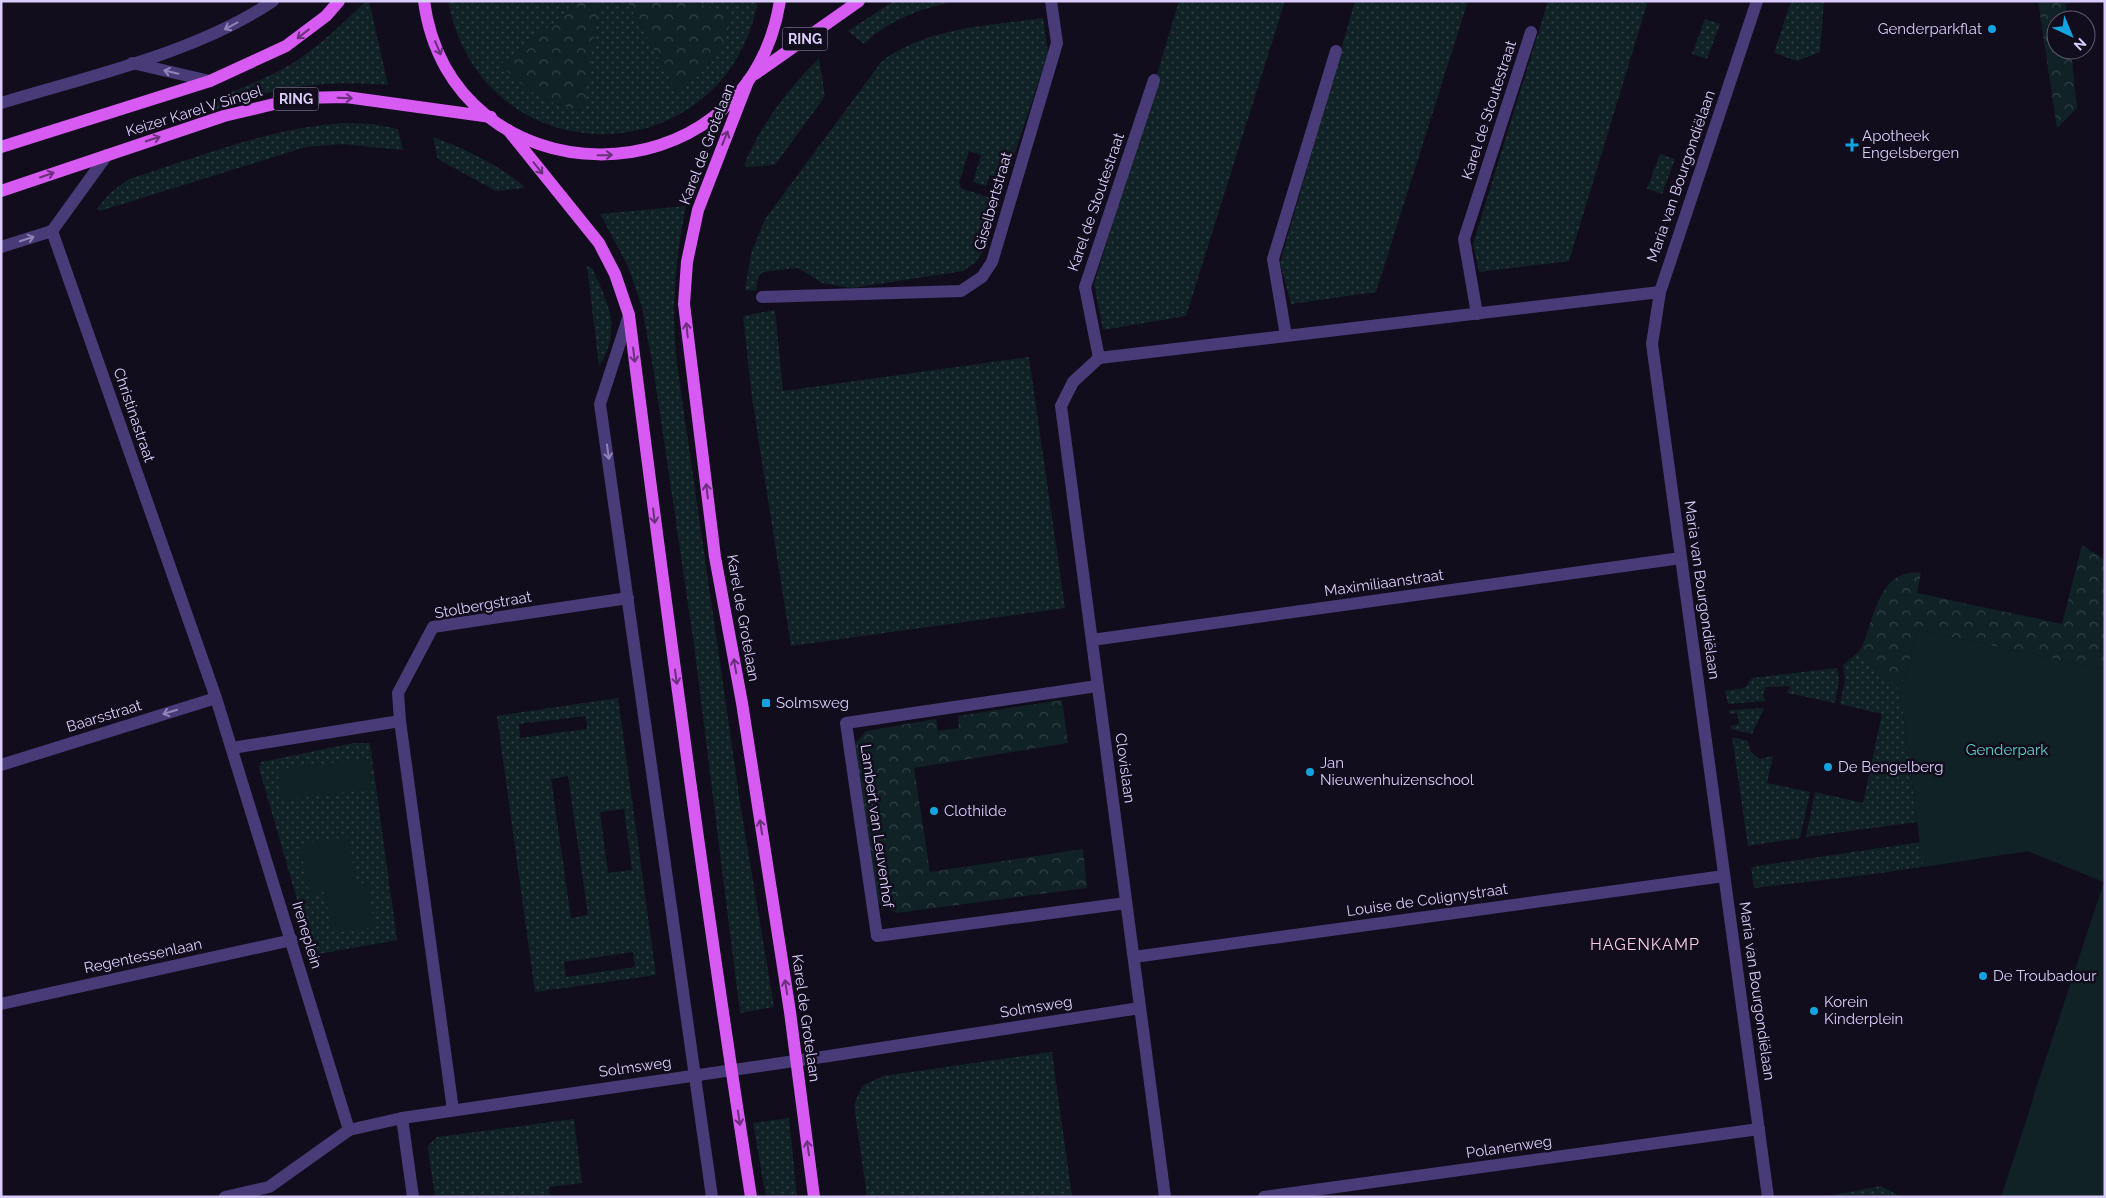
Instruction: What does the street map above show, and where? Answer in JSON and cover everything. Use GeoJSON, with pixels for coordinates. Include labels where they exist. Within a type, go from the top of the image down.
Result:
{"type":"FeatureCollection","features":[{"type":"Feature","properties":{"kind":"main road","name":"Keizer Karel V Singel"},"geometry":{"type":"LineString","coordinates":[[1,147],[210,82],[286,46],[326,16],[339,1]]}},
{"type":"Feature","properties":{"kind":"main road","name":"RING"},"geometry":{"type":"LineString","coordinates":[[424,1],[432,33],[448,70],[470,98],[508,130],[548,148],[590,156],[645,151],[675,141],[706,123],[729,104],[749,79],[766,50],[777,20],[780,1]]}},
{"type":"Feature","properties":{"kind":"main road","name":"RING"},"geometry":{"type":"LineString","coordinates":[[749,79],[859,1]]}},
{"type":"Feature","properties":{"kind":"main road","name":"Karel de Grotelaan"},"geometry":{"type":"LineString","coordinates":[[749,79],[698,210],[687,262],[684,304],[715,557],[742,703],[790,1012],[814,1197]]}},
{"type":"Feature","properties":{"kind":"main road","name":"Keizer Karel V Singel"},"geometry":{"type":"LineString","coordinates":[[1,191],[224,116],[299,98],[346,97],[491,117]]}},
{"type":"Feature","properties":{"kind":"main road"},"geometry":{"type":"LineString","coordinates":[[508,130],[599,243],[615,274],[629,315],[669,634],[751,1197]]}},
{"type":"Feature","properties":{"kind":"street"},"geometry":{"type":"LineString","coordinates":[[1,103],[132,63],[226,29],[273,1]]}},
{"type":"Feature","properties":{"kind":"street","name":"Giselbertstraat"},"geometry":{"type":"LineString","coordinates":[[762,297],[961,291],[982,278],[992,262],[1057,43],[1051,1]]}},
{"type":"Feature","properties":{"kind":"street","name":"Maria van Bourgondiëlaan"},"geometry":{"type":"LineString","coordinates":[[1757,1],[1660,292],[1652,344],[1768,1197]]}},
{"type":"Feature","properties":{"kind":"street","name":"Karel de Stoutestraat"},"geometry":{"type":"LineString","coordinates":[[1477,314],[1464,239],[1531,32]]}},
{"type":"Feature","properties":{"kind":"street"},"geometry":{"type":"LineString","coordinates":[[1286,336],[1273,259],[1336,51]]}},
{"type":"Feature","properties":{"kind":"street"},"geometry":{"type":"LineString","coordinates":[[132,63],[210,82]]}},
{"type":"Feature","properties":{"kind":"street","name":"Karel de Stoutestraat"},"geometry":{"type":"LineString","coordinates":[[1099,358],[1085,287],[1154,80]]}},
{"type":"Feature","properties":{"kind":"street"},"geometry":{"type":"LineString","coordinates":[[1,247],[52,231],[107,155]]}},
{"type":"Feature","properties":{"kind":"street","name":"Christinastraat"},"geometry":{"type":"LineString","coordinates":[[52,231],[216,698]]}},
{"type":"Feature","properties":{"kind":"street"},"geometry":{"type":"LineString","coordinates":[[1099,358],[1660,292]]}},
{"type":"Feature","properties":{"kind":"street"},"geometry":{"type":"LineString","coordinates":[[629,315],[600,404],[712,1197]]}},
{"type":"Feature","properties":{"kind":"street","name":"Clovislaan"},"geometry":{"type":"LineString","coordinates":[[1099,358],[1072,382],[1061,406],[1165,1197]]}},
{"type":"Feature","properties":{"kind":"street","name":"Maximiliaanstraat"},"geometry":{"type":"LineString","coordinates":[[1092,640],[1681,558]]}},
{"type":"Feature","properties":{"kind":"street","name":"Stolbergstraat"},"geometry":{"type":"LineString","coordinates":[[400,721],[398,694],[433,627],[628,598]]}},
{"type":"Feature","properties":{"kind":"street","name":"Lambert van Leuvenhof"},"geometry":{"type":"LineString","coordinates":[[1097,686],[846,722],[877,936],[1126,903]]}},
{"type":"Feature","properties":{"kind":"street","name":"Ireneplein"},"geometry":{"type":"LineString","coordinates":[[216,698],[349,1130]]}},
{"type":"Feature","properties":{"kind":"street","name":"Baarsstraat"},"geometry":{"type":"LineString","coordinates":[[1,765],[216,698]]}},
{"type":"Feature","properties":{"kind":"street"},"geometry":{"type":"LineString","coordinates":[[232,748],[400,721],[453,1110]]}},
{"type":"Feature","properties":{"kind":"street","name":"Louise de Colignystraat"},"geometry":{"type":"LineString","coordinates":[[1134,957],[1724,876]]}},
{"type":"Feature","properties":{"kind":"street","name":"Regentessenlaan"},"geometry":{"type":"LineString","coordinates":[[1,1004],[292,940]]}},
{"type":"Feature","properties":{"kind":"street","name":"Solmsweg"},"geometry":{"type":"LineString","coordinates":[[402,1118],[795,1061],[1140,1008]]}},
{"type":"Feature","properties":{"kind":"street"},"geometry":{"type":"LineString","coordinates":[[225,1197],[268,1192],[349,1130],[402,1118],[413,1197]]}},
{"type":"Feature","properties":{"kind":"street","name":"Polanenweg"},"geometry":{"type":"LineString","coordinates":[[1264,1197],[1759,1129]]}},
{"type":"Feature","properties":{"kind":"green space"},"geometry":{"type":"Polygon","coordinates":[[[366,1],[369,1],[388,85],[335,83],[292,87],[216,109],[213,99],[264,78],[293,63],[322,42],[366,1]]]}},
{"type":"Feature","properties":{"kind":"green space"},"geometry":{"type":"Polygon","coordinates":[[[448,1],[582,1],[501,64],[518,81],[538,95],[559,105],[582,111],[600,1],[627,1],[677,92],[699,75],[714,58],[724,39],[732,13],[689,1],[758,1],[736,59],[700,101],[654,126],[603,134],[552,126],[506,101],[470,59],[448,1]]]}},
{"type":"Feature","properties":{"kind":"green space"},"geometry":{"type":"Polygon","coordinates":[[[582,1],[600,1],[583,111],[559,105],[527,89],[501,64],[582,1]]]}},
{"type":"Feature","properties":{"kind":"green space"},"geometry":{"type":"Polygon","coordinates":[[[627,1],[689,1],[732,13],[725,37],[714,58],[697,76],[677,92],[627,1]]]}},
{"type":"Feature","properties":{"kind":"green space"},"geometry":{"type":"Polygon","coordinates":[[[894,1],[957,1],[931,7],[896,21],[864,44],[848,31],[894,1]]]}},
{"type":"Feature","properties":{"kind":"green space"},"geometry":{"type":"Polygon","coordinates":[[[1179,1],[1285,1],[1186,316],[1103,330],[1094,284],[1179,1]]]}},
{"type":"Feature","properties":{"kind":"green space"},"geometry":{"type":"Polygon","coordinates":[[[1355,1],[1468,1],[1376,292],[1291,304],[1280,263],[1355,1]]]}},
{"type":"Feature","properties":{"kind":"green space"},"geometry":{"type":"Polygon","coordinates":[[[1548,1],[1648,1],[1569,261],[1479,272],[1473,244],[1548,1]]]}},
{"type":"Feature","properties":{"kind":"green space"},"geometry":{"type":"Polygon","coordinates":[[[1791,1],[1824,1],[1820,52],[1797,61],[1774,53],[1791,1]]]}},
{"type":"Feature","properties":{"kind":"green space"},"geometry":{"type":"Polygon","coordinates":[[[2038,1],[2084,1],[2066,4],[2066,10],[2046,10],[2046,54],[2038,1]]]}},
{"type":"Feature","properties":{"kind":"green space"},"geometry":{"type":"Polygon","coordinates":[[[1043,18],[1048,53],[1006,180],[990,175],[986,186],[973,182],[981,155],[969,151],[959,183],[961,188],[999,201],[983,251],[976,262],[963,271],[852,288],[822,283],[798,268],[763,272],[758,277],[756,291],[745,290],[751,254],[765,219],[882,61],[919,41],[939,35],[980,26],[1043,18]]]}},
{"type":"Feature","properties":{"kind":"green space"},"geometry":{"type":"Polygon","coordinates":[[[1705,19],[1720,24],[1707,59],[1692,54],[1705,19]]]}},
{"type":"Feature","properties":{"kind":"green space"},"geometry":{"type":"Polygon","coordinates":[[[819,58],[825,96],[823,99],[775,165],[746,167],[744,165],[767,121],[786,95],[819,58]]]}},
{"type":"Feature","properties":{"kind":"green space"},"geometry":{"type":"Polygon","coordinates":[[[2047,60],[2072,60],[2077,108],[2057,128],[2047,60]]]}},
{"type":"Feature","properties":{"kind":"green space"},"geometry":{"type":"Polygon","coordinates":[[[346,123],[373,124],[398,129],[403,150],[343,144],[306,147],[100,211],[97,209],[110,193],[129,179],[236,144],[290,130],[346,123]]]}},
{"type":"Feature","properties":{"kind":"green space"},"geometry":{"type":"Polygon","coordinates":[[[433,137],[469,152],[491,164],[513,177],[524,188],[496,191],[441,161],[437,157],[433,137]]]}},
{"type":"Feature","properties":{"kind":"green space"},"geometry":{"type":"Polygon","coordinates":[[[1660,154],[1675,159],[1662,194],[1647,189],[1660,154]]]}},
{"type":"Feature","properties":{"kind":"green space"},"geometry":{"type":"Polygon","coordinates":[[[686,206],[675,285],[674,323],[677,364],[741,809],[774,1007],[740,1013],[694,645],[654,373],[642,307],[628,266],[600,214],[686,206]]]}},
{"type":"Feature","properties":{"kind":"green space"},"geometry":{"type":"Polygon","coordinates":[[[587,266],[592,268],[608,305],[612,328],[606,353],[599,366],[587,266]]]}},
{"type":"Feature","properties":{"kind":"green space"},"geometry":{"type":"Polygon","coordinates":[[[775,310],[783,391],[1029,357],[1065,608],[791,646],[752,398],[743,316],[775,310]]]}},
{"type":"Feature","properties":{"kind":"green space"},"geometry":{"type":"Polygon","coordinates":[[[2082,545],[2105,560],[2105,668],[2087,666],[1919,630],[1900,690],[1858,652],[1863,645],[1881,597],[1896,578],[1907,573],[1921,573],[1917,593],[2062,624],[2082,545]]]}},
{"type":"Feature","properties":{"kind":"green space","name":"Genderpark"},"geometry":{"type":"Polygon","coordinates":[[[1919,630],[2087,666],[2105,668],[2105,1197],[2001,1197],[2104,882],[2028,851],[1923,867],[1900,690],[1919,630]]]}},
{"type":"Feature","properties":{"kind":"green space"},"geometry":{"type":"Polygon","coordinates":[[[1858,652],[1900,690],[1917,822],[1806,837],[1815,792],[1863,803],[1882,714],[1840,704],[1845,680],[1843,665],[1858,652]]]}},
{"type":"Feature","properties":{"kind":"green space"},"geometry":{"type":"Polygon","coordinates":[[[1837,668],[1839,680],[1835,703],[1787,693],[1790,686],[1766,687],[1763,694],[1765,701],[1728,704],[1725,691],[1745,688],[1752,678],[1837,668]]]}},
{"type":"Feature","properties":{"kind":"green space"},"geometry":{"type":"Polygon","coordinates":[[[618,698],[656,975],[535,992],[497,716],[618,698]],[[586,716],[519,724],[520,738],[587,729],[586,716]],[[568,776],[551,779],[571,918],[588,915],[568,776]],[[624,809],[600,812],[608,873],[632,870],[624,809]],[[633,952],[564,962],[566,977],[635,967],[633,952]]]}},
{"type":"Feature","properties":{"kind":"green space"},"geometry":{"type":"Polygon","coordinates":[[[1062,700],[1068,743],[914,768],[930,872],[1083,849],[1087,888],[896,913],[878,902],[855,744],[866,731],[936,719],[938,731],[959,728],[958,716],[1062,700]]]}},
{"type":"Feature","properties":{"kind":"green space"},"geometry":{"type":"Polygon","coordinates":[[[1764,708],[1752,734],[1731,729],[1731,726],[1739,724],[1737,713],[1729,714],[1729,710],[1764,708]]]}},
{"type":"Feature","properties":{"kind":"green space"},"geometry":{"type":"Polygon","coordinates":[[[1732,737],[1748,741],[1751,752],[1759,759],[1773,756],[1767,783],[1810,792],[1800,838],[1748,846],[1732,737]]]}},
{"type":"Feature","properties":{"kind":"green space"},"geometry":{"type":"Polygon","coordinates":[[[354,743],[370,743],[397,940],[313,955],[259,768],[261,762],[354,743]],[[368,883],[325,891],[332,932],[368,883]]]}},
{"type":"Feature","properties":{"kind":"green space"},"geometry":{"type":"Polygon","coordinates":[[[368,759],[371,789],[283,800],[277,769],[368,759]]]}},
{"type":"Feature","properties":{"kind":"green space"},"geometry":{"type":"Polygon","coordinates":[[[2105,815],[2105,964],[2032,1101],[2104,882],[2028,851],[1874,874],[1754,888],[1751,867],[2105,815]]]}},
{"type":"Feature","properties":{"kind":"green space"},"geometry":{"type":"Polygon","coordinates":[[[349,837],[356,884],[368,883],[375,927],[332,932],[325,892],[309,894],[300,844],[349,837]]]}},
{"type":"Feature","properties":{"kind":"green space"},"geometry":{"type":"Polygon","coordinates":[[[1052,1052],[1072,1197],[867,1197],[854,1105],[862,1086],[883,1076],[1052,1052]]]}},
{"type":"Feature","properties":{"kind":"green space"},"geometry":{"type":"Polygon","coordinates":[[[789,1118],[797,1197],[766,1197],[753,1123],[789,1118]]]}},
{"type":"Feature","properties":{"kind":"green space"},"geometry":{"type":"Polygon","coordinates":[[[574,1119],[582,1183],[549,1187],[550,1197],[435,1197],[428,1150],[429,1144],[437,1137],[574,1119]]]}},
{"type":"Feature","properties":{"kind":"green space"},"geometry":{"type":"Polygon","coordinates":[[[1881,1186],[1901,1197],[1824,1197],[1881,1186]]]}},
{"type":"Feature","properties":{"kind":"place","name":"Genderparkflat"},"geometry":{"type":"Point","coordinates":[1992,29]}},
{"type":"Feature","properties":{"kind":"place","name":"Apotheek Engelsbergen"},"geometry":{"type":"Point","coordinates":[1852,145]}},
{"type":"Feature","properties":{"kind":"place","name":"Solmsweg"},"geometry":{"type":"Point","coordinates":[766,703]}},
{"type":"Feature","properties":{"kind":"place","name":"De Bengelberg"},"geometry":{"type":"Point","coordinates":[1828,767]}},
{"type":"Feature","properties":{"kind":"place","name":"Jan Nieuwenhuizenschool"},"geometry":{"type":"Point","coordinates":[1310,772]}},
{"type":"Feature","properties":{"kind":"place","name":"Clothilde"},"geometry":{"type":"Point","coordinates":[934,811]}},
{"type":"Feature","properties":{"kind":"place","name":"De Troubadour"},"geometry":{"type":"Point","coordinates":[1983,976]}},
{"type":"Feature","properties":{"kind":"place","name":"Korein Kinderplein"},"geometry":{"type":"Point","coordinates":[1814,1011]}},
{"type":"Feature","properties":{"kind":"district","name":"HAGENKAMP"},"geometry":{"type":"Point","coordinates":[1645,944]}}]}
